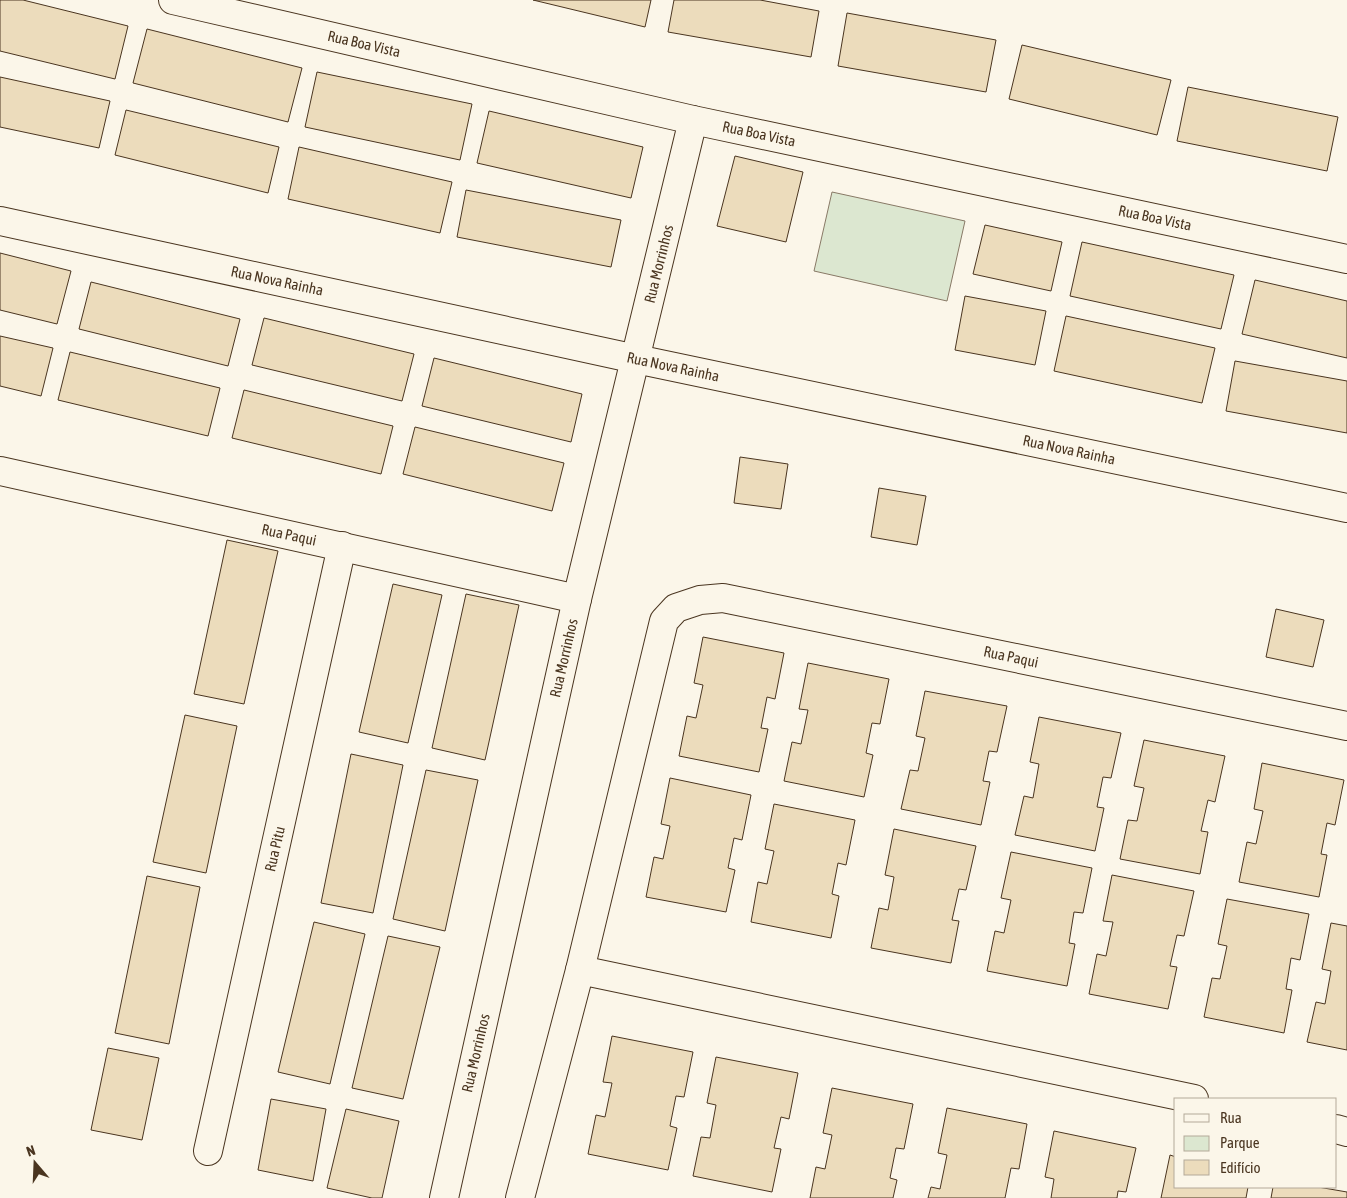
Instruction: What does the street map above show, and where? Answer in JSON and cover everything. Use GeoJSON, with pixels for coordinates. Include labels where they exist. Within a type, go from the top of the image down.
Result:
{"type":"FeatureCollection","features":[{"type":"Feature","properties":{"kind":"street","name":"Rua Boa Vista"},"geometry":{"type":"LineString","coordinates":[[172,0],[693,120],[1347,259]]}},
{"type":"Feature","properties":{"kind":"street","name":"Rua Morrinhos"},"geometry":{"type":"LineString","coordinates":[[444,1198],[577,599],[693,120]]}},
{"type":"Feature","properties":{"kind":"street","name":"Rua Nova Rainha"},"geometry":{"type":"LineString","coordinates":[[0,221],[636,359],[1347,508]]}},
{"type":"Feature","properties":{"kind":"street","name":"Rua Paqui"},"geometry":{"type":"LineString","coordinates":[[0,471],[577,599]]}},
{"type":"Feature","properties":{"kind":"street","name":"Rua Pitu"},"geometry":{"type":"LineString","coordinates":[[208,1151],[342,546]]}},
{"type":"Feature","properties":{"kind":"street","name":"Rua Paqui"},"geometry":{"type":"LineString","coordinates":[[580,970],[664,621],[676,608],[700,600],[723,598],[1347,726]]}},
{"type":"Feature","properties":{"kind":"street"},"geometry":{"type":"LineString","coordinates":[[520,1198],[580,970],[1189,1098]]}},
{"type":"Feature","properties":{"kind":"green space"},"geometry":{"type":"Polygon","coordinates":[[[832,192],[965,221],[947,301],[814,271],[832,192]]]}},
{"type":"Feature","properties":{"kind":"building"},"geometry":{"type":"Polygon","coordinates":[[[0,0],[23,0],[128,26],[115,79],[0,51],[0,0]]]}},
{"type":"Feature","properties":{"kind":"building"},"geometry":{"type":"Polygon","coordinates":[[[533,0],[651,0],[645,27],[533,0]]]}},
{"type":"Feature","properties":{"kind":"building"},"geometry":{"type":"Polygon","coordinates":[[[674,0],[760,0],[819,11],[811,57],[668,32],[674,0]]]}},
{"type":"Feature","properties":{"kind":"building"},"geometry":{"type":"Polygon","coordinates":[[[847,13],[996,40],[986,92],[838,66],[847,13]]]}},
{"type":"Feature","properties":{"kind":"building"},"geometry":{"type":"Polygon","coordinates":[[[147,29],[302,68],[288,122],[133,83],[147,29]]]}},
{"type":"Feature","properties":{"kind":"building"},"geometry":{"type":"Polygon","coordinates":[[[1022,45],[1171,80],[1157,135],[1009,99],[1022,45]]]}},
{"type":"Feature","properties":{"kind":"building"},"geometry":{"type":"Polygon","coordinates":[[[317,72],[472,104],[460,160],[305,127],[317,72]]]}},
{"type":"Feature","properties":{"kind":"building"},"geometry":{"type":"Polygon","coordinates":[[[0,77],[110,101],[99,148],[0,127],[0,77]]]}},
{"type":"Feature","properties":{"kind":"building"},"geometry":{"type":"Polygon","coordinates":[[[1188,87],[1338,117],[1327,171],[1177,141],[1188,87]]]}},
{"type":"Feature","properties":{"kind":"building"},"geometry":{"type":"Polygon","coordinates":[[[126,110],[279,147],[268,193],[115,155],[126,110]]]}},
{"type":"Feature","properties":{"kind":"building"},"geometry":{"type":"Polygon","coordinates":[[[489,111],[643,147],[631,198],[477,163],[489,111]]]}},
{"type":"Feature","properties":{"kind":"building"},"geometry":{"type":"Polygon","coordinates":[[[299,147],[452,182],[440,233],[288,199],[299,147]]]}},
{"type":"Feature","properties":{"kind":"building"},"geometry":{"type":"Polygon","coordinates":[[[735,156],[803,172],[786,242],[717,226],[735,156]]]}},
{"type":"Feature","properties":{"kind":"building"},"geometry":{"type":"Polygon","coordinates":[[[466,190],[621,220],[611,267],[457,237],[466,190]]]}},
{"type":"Feature","properties":{"kind":"building"},"geometry":{"type":"Polygon","coordinates":[[[985,225],[1062,242],[1051,291],[973,274],[985,225]]]}},
{"type":"Feature","properties":{"kind":"building"},"geometry":{"type":"Polygon","coordinates":[[[1082,242],[1234,275],[1221,329],[1070,296],[1082,242]]]}},
{"type":"Feature","properties":{"kind":"building"},"geometry":{"type":"Polygon","coordinates":[[[0,253],[71,271],[57,324],[0,310],[0,253]]]}},
{"type":"Feature","properties":{"kind":"building"},"geometry":{"type":"Polygon","coordinates":[[[1255,280],[1347,301],[1347,358],[1242,334],[1255,280]]]}},
{"type":"Feature","properties":{"kind":"building"},"geometry":{"type":"Polygon","coordinates":[[[91,282],[240,319],[228,366],[79,329],[91,282]]]}},
{"type":"Feature","properties":{"kind":"building"},"geometry":{"type":"Polygon","coordinates":[[[965,296],[1046,311],[1035,365],[955,350],[965,296]]]}},
{"type":"Feature","properties":{"kind":"building"},"geometry":{"type":"Polygon","coordinates":[[[1066,316],[1215,348],[1202,403],[1054,371],[1066,316]]]}},
{"type":"Feature","properties":{"kind":"building"},"geometry":{"type":"Polygon","coordinates":[[[264,318],[414,354],[402,401],[252,365],[264,318]]]}},
{"type":"Feature","properties":{"kind":"building"},"geometry":{"type":"Polygon","coordinates":[[[0,336],[53,348],[41,396],[0,386],[0,336]]]}},
{"type":"Feature","properties":{"kind":"building"},"geometry":{"type":"Polygon","coordinates":[[[70,352],[220,388],[208,436],[58,400],[70,352]]]}},
{"type":"Feature","properties":{"kind":"building"},"geometry":{"type":"Polygon","coordinates":[[[434,358],[582,394],[571,442],[422,406],[434,358]]]}},
{"type":"Feature","properties":{"kind":"building"},"geometry":{"type":"Polygon","coordinates":[[[1235,361],[1347,381],[1347,433],[1226,411],[1235,361]]]}},
{"type":"Feature","properties":{"kind":"building"},"geometry":{"type":"Polygon","coordinates":[[[244,390],[393,426],[381,474],[232,438],[244,390]]]}},
{"type":"Feature","properties":{"kind":"building"},"geometry":{"type":"Polygon","coordinates":[[[415,427],[564,463],[552,511],[403,474],[415,427]]]}},
{"type":"Feature","properties":{"kind":"building"},"geometry":{"type":"Polygon","coordinates":[[[740,457],[788,464],[781,509],[734,503],[740,457]]]}},
{"type":"Feature","properties":{"kind":"building"},"geometry":{"type":"Polygon","coordinates":[[[879,488],[926,496],[917,545],[871,537],[879,488]]]}},
{"type":"Feature","properties":{"kind":"building"},"geometry":{"type":"Polygon","coordinates":[[[227,540],[278,551],[244,704],[194,694],[227,540]]]}},
{"type":"Feature","properties":{"kind":"building"},"geometry":{"type":"Polygon","coordinates":[[[393,584],[442,595],[408,743],[359,732],[393,584]]]}},
{"type":"Feature","properties":{"kind":"building"},"geometry":{"type":"Polygon","coordinates":[[[466,594],[519,605],[485,760],[432,748],[466,594]]]}},
{"type":"Feature","properties":{"kind":"building"},"geometry":{"type":"Polygon","coordinates":[[[1276,609],[1324,620],[1313,667],[1266,657],[1276,609]]]}},
{"type":"Feature","properties":{"kind":"building"},"geometry":{"type":"Polygon","coordinates":[[[703,637],[784,653],[775,699],[767,697],[761,728],[768,729],[759,772],[679,756],[687,716],[696,718],[703,685],[694,683],[703,637]]]}},
{"type":"Feature","properties":{"kind":"building"},"geometry":{"type":"Polygon","coordinates":[[[808,663],[889,679],[880,724],[872,723],[866,753],[873,755],[864,797],[784,781],[792,742],[801,744],[808,710],[799,709],[808,663]]]}},
{"type":"Feature","properties":{"kind":"building"},"geometry":{"type":"Polygon","coordinates":[[[925,691],[1007,706],[997,752],[989,751],[983,781],[990,782],[981,825],[901,809],[910,770],[918,771],[925,738],[916,736],[925,691]]]}},
{"type":"Feature","properties":{"kind":"building"},"geometry":{"type":"Polygon","coordinates":[[[185,715],[237,726],[206,873],[153,862],[185,715]]]}},
{"type":"Feature","properties":{"kind":"building"},"geometry":{"type":"Polygon","coordinates":[[[1039,717],[1121,733],[1111,778],[1103,777],[1097,807],[1104,808],[1095,851],[1015,835],[1024,796],[1033,798],[1039,764],[1030,762],[1039,717]]]}},
{"type":"Feature","properties":{"kind":"building"},"geometry":{"type":"Polygon","coordinates":[[[1144,740],[1225,756],[1215,802],[1208,800],[1201,831],[1208,832],[1200,874],[1120,859],[1128,820],[1137,821],[1144,788],[1134,786],[1144,740]]]}},
{"type":"Feature","properties":{"kind":"building"},"geometry":{"type":"Polygon","coordinates":[[[351,754],[403,765],[373,913],[321,903],[351,754]]]}},
{"type":"Feature","properties":{"kind":"building"},"geometry":{"type":"Polygon","coordinates":[[[1262,763],[1344,780],[1335,825],[1327,823],[1321,854],[1327,855],[1319,897],[1239,882],[1247,842],[1256,844],[1263,811],[1254,809],[1262,763]]]}},
{"type":"Feature","properties":{"kind":"building"},"geometry":{"type":"Polygon","coordinates":[[[426,770],[478,780],[445,931],[393,919],[426,770]]]}},
{"type":"Feature","properties":{"kind":"building"},"geometry":{"type":"Polygon","coordinates":[[[670,778],[751,795],[742,840],[734,838],[728,868],[735,870],[726,912],[646,897],[654,857],[663,859],[670,826],[661,824],[670,778]]]}},
{"type":"Feature","properties":{"kind":"building"},"geometry":{"type":"Polygon","coordinates":[[[774,804],[855,820],[846,865],[838,863],[832,894],[839,896],[831,938],[751,922],[758,882],[767,884],[774,851],[765,849],[774,804]]]}},
{"type":"Feature","properties":{"kind":"building"},"geometry":{"type":"Polygon","coordinates":[[[894,829],[976,846],[966,890],[959,889],[952,920],[959,921],[951,963],[871,948],[879,908],[888,910],[894,877],[885,875],[894,829]]]}},
{"type":"Feature","properties":{"kind":"building"},"geometry":{"type":"Polygon","coordinates":[[[1011,852],[1092,868],[1083,913],[1074,912],[1069,943],[1075,944],[1067,986],[987,971],[995,931],[1004,933],[1011,900],[1001,898],[1011,852]]]}},
{"type":"Feature","properties":{"kind":"building"},"geometry":{"type":"Polygon","coordinates":[[[1112,875],[1194,891],[1184,936],[1177,935],[1170,966],[1177,967],[1168,1009],[1089,994],[1097,954],[1106,956],[1113,922],[1103,921],[1112,875]]]}},
{"type":"Feature","properties":{"kind":"building"},"geometry":{"type":"Polygon","coordinates":[[[147,876],[200,887],[169,1044],[115,1033],[147,876]]]}},
{"type":"Feature","properties":{"kind":"building"},"geometry":{"type":"Polygon","coordinates":[[[1227,899],[1309,914],[1300,960],[1291,958],[1286,989],[1292,990],[1284,1033],[1204,1017],[1212,978],[1220,979],[1227,946],[1218,944],[1227,899]]]}},
{"type":"Feature","properties":{"kind":"building"},"geometry":{"type":"Polygon","coordinates":[[[314,922],[365,934],[330,1084],[278,1072],[314,922]]]}},
{"type":"Feature","properties":{"kind":"building"},"geometry":{"type":"Polygon","coordinates":[[[1331,923],[1347,926],[1347,1050],[1307,1042],[1316,1002],[1325,1004],[1331,971],[1322,969],[1331,923]]]}},
{"type":"Feature","properties":{"kind":"building"},"geometry":{"type":"Polygon","coordinates":[[[388,936],[440,947],[403,1099],[352,1088],[388,936]]]}},
{"type":"Feature","properties":{"kind":"building"},"geometry":{"type":"Polygon","coordinates":[[[612,1036],[693,1052],[684,1097],[676,1096],[670,1126],[677,1128],[668,1170],[588,1154],[596,1115],[605,1117],[612,1083],[603,1082],[612,1036]]]}},
{"type":"Feature","properties":{"kind":"building"},"geometry":{"type":"Polygon","coordinates":[[[108,1048],[159,1058],[142,1140],[91,1130],[108,1048]]]}},
{"type":"Feature","properties":{"kind":"building"},"geometry":{"type":"Polygon","coordinates":[[[716,1057],[798,1073],[789,1119],[781,1117],[774,1148],[781,1149],[772,1192],[693,1176],[701,1137],[710,1138],[716,1105],[707,1103],[716,1057]]]}},
{"type":"Feature","properties":{"kind":"building"},"geometry":{"type":"Polygon","coordinates":[[[832,1088],[913,1104],[904,1149],[896,1148],[890,1178],[897,1180],[893,1198],[810,1198],[816,1167],[825,1169],[832,1135],[823,1133],[832,1088]]]}},
{"type":"Feature","properties":{"kind":"building"},"geometry":{"type":"Polygon","coordinates":[[[271,1099],[326,1109],[313,1181],[258,1170],[271,1099]]]}},
{"type":"Feature","properties":{"kind":"building"},"geometry":{"type":"Polygon","coordinates":[[[947,1108],[1027,1124],[1019,1169],[1011,1168],[1005,1198],[928,1198],[931,1187],[940,1189],[947,1155],[938,1153],[947,1108]]]}},
{"type":"Feature","properties":{"kind":"building"},"geometry":{"type":"Polygon","coordinates":[[[346,1109],[399,1121],[382,1198],[372,1198],[327,1188],[346,1109]]]}},
{"type":"Feature","properties":{"kind":"building"},"geometry":{"type":"Polygon","coordinates":[[[1054,1131],[1136,1148],[1126,1192],[1118,1191],[1117,1198],[1051,1198],[1054,1179],[1045,1177],[1054,1131]]]}},
{"type":"Feature","properties":{"kind":"building"},"geometry":{"type":"Polygon","coordinates":[[[1170,1155],[1174,1156],[1174,1188],[1248,1188],[1246,1198],[1161,1198],[1170,1155]]]}},
{"type":"Feature","properties":{"kind":"building"},"geometry":{"type":"Polygon","coordinates":[[[1273,1188],[1324,1188],[1347,1192],[1347,1198],[1271,1198],[1273,1188]]]}}]}
